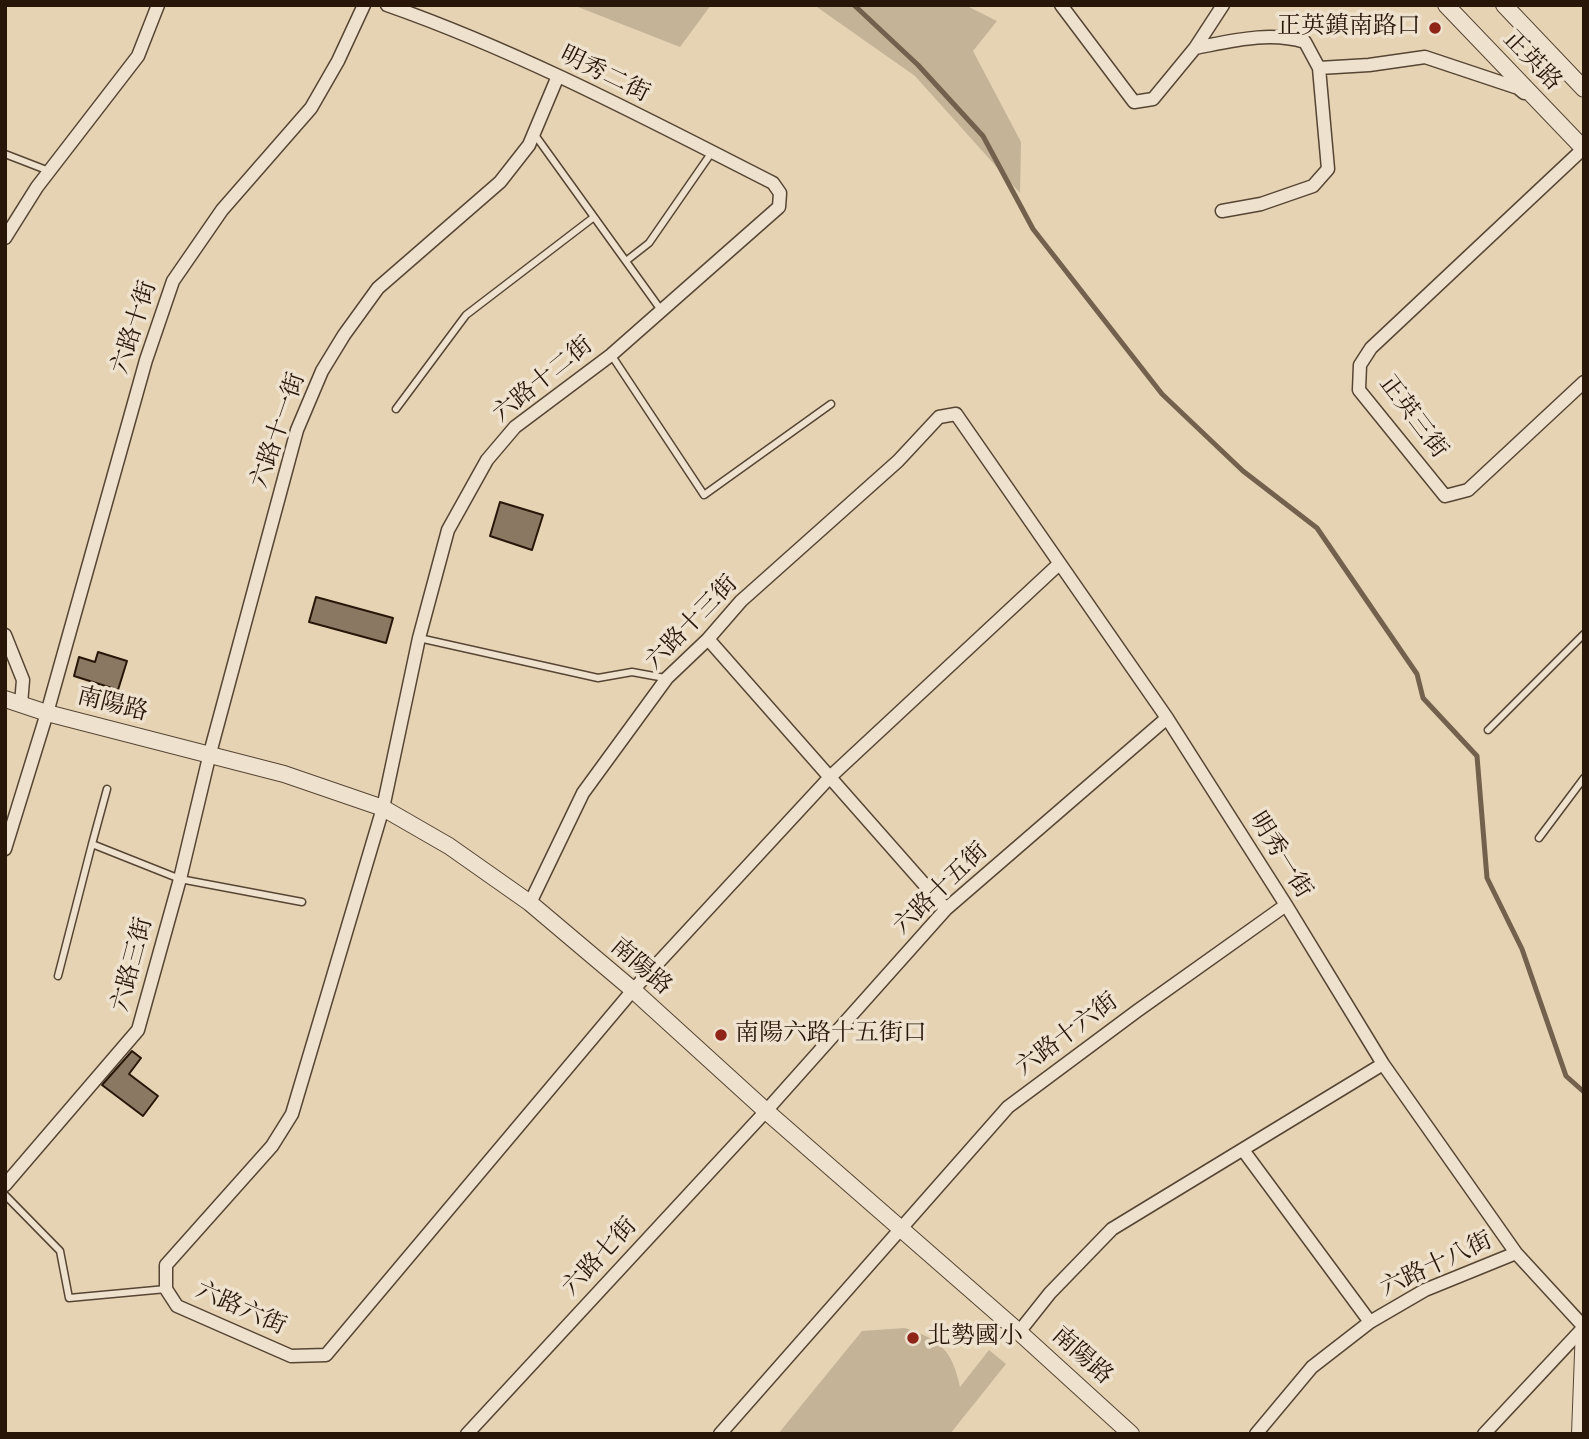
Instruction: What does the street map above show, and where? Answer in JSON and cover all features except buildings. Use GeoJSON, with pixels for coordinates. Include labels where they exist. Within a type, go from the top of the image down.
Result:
{"type":"FeatureCollection","features":[{"type":"Feature","properties":{"kind":"street"},"geometry":{"type":"LineString","coordinates":[[5,238],[49,171],[138,56],[158,5]]}},
{"type":"Feature","properties":{"kind":"street","name":"六路十街"},"geometry":{"type":"LineString","coordinates":[[47,713],[146,360],[173,281],[222,210],[311,108],[338,61],[364,5]]}},
{"type":"Feature","properties":{"kind":"street","name":"明秀二街"},"geometry":{"type":"LineString","coordinates":[[387,5],[448,27],[558,76],[773,183],[780,193],[779,207]]}},
{"type":"Feature","properties":{"kind":"street"},"geometry":{"type":"LineString","coordinates":[[1061,5],[1134,102],[1153,99],[1195,48],[1223,5]]}},
{"type":"Feature","properties":{"kind":"street","name":"正英路"},"geometry":{"type":"LineString","coordinates":[[1446,5],[1584,149]]}},
{"type":"Feature","properties":{"kind":"street","name":"正英路"},"geometry":{"type":"LineString","coordinates":[[1504,5],[1584,89]]}},
{"type":"Feature","properties":{"kind":"street"},"geometry":{"type":"LineString","coordinates":[[1195,48],[1252,37],[1289,37],[1306,42],[1319,68],[1328,169],[1313,187],[1261,204],[1222,211]]}},
{"type":"Feature","properties":{"kind":"street"},"geometry":{"type":"LineString","coordinates":[[1319,68],[1369,65],[1425,57],[1518,88],[1584,149]]}},
{"type":"Feature","properties":{"kind":"street","name":"六路十一街"},"geometry":{"type":"LineString","coordinates":[[210,753],[297,430],[322,371],[378,288],[500,181],[529,145],[558,76]]}},
{"type":"Feature","properties":{"kind":"street","name":"正英三街"},"geometry":{"type":"LineString","coordinates":[[1584,149],[1371,348],[1360,365],[1359,390],[1445,496],[1468,490],[1584,382]]}},
{"type":"Feature","properties":{"kind":"street","name":"六路十二街"},"geometry":{"type":"LineString","coordinates":[[383,808],[419,638],[448,530],[487,460],[514,427],[611,355],[779,207]]}},
{"type":"Feature","properties":{"kind":"street","name":"明秀一街"},"geometry":{"type":"LineString","coordinates":[[939,416],[956,414],[1167,718],[1383,1064],[1516,1253],[1584,1327]]}},
{"type":"Feature","properties":{"kind":"street","name":"六路十三街"},"geometry":{"type":"LineString","coordinates":[[530,903],[583,793],[667,678],[708,639],[741,601],[898,461],[939,416]]}},
{"type":"Feature","properties":{"kind":"street","name":"六路六街"},"geometry":{"type":"LineString","coordinates":[[383,808],[292,1114],[272,1146],[166,1265],[166,1289],[177,1306],[291,1356],[326,1355],[633,990],[830,777],[1059,564]]}},
{"type":"Feature","properties":{"kind":"street"},"geometry":{"type":"LineString","coordinates":[[5,635],[23,680],[21,704]]}},
{"type":"Feature","properties":{"kind":"street"},"geometry":{"type":"LineString","coordinates":[[708,639],[946,909]]}},
{"type":"Feature","properties":{"kind":"street","name":"南陽路"},"geometry":{"type":"LineString","coordinates":[[5,699],[47,713],[284,774],[383,808],[449,846],[530,903],[633,990],[1131,1434]]}},
{"type":"Feature","properties":{"kind":"street"},"geometry":{"type":"LineString","coordinates":[[5,849],[47,713]]}},
{"type":"Feature","properties":{"kind":"street","name":"六路十五街"},"geometry":{"type":"LineString","coordinates":[[766,1111],[946,909],[1167,718]]}},
{"type":"Feature","properties":{"kind":"street","name":"六路三街"},"geometry":{"type":"LineString","coordinates":[[5,1185],[138,1030],[180,879],[210,753]]}},
{"type":"Feature","properties":{"kind":"street","name":"六路十六街"},"geometry":{"type":"LineString","coordinates":[[720,1434],[1008,1107],[1286,905]]}},
{"type":"Feature","properties":{"kind":"street"},"geometry":{"type":"LineString","coordinates":[[1019,1332],[1050,1293],[1112,1229],[1383,1064]]}},
{"type":"Feature","properties":{"kind":"street","name":"六路七街"},"geometry":{"type":"LineString","coordinates":[[467,1434],[766,1111]]}},
{"type":"Feature","properties":{"kind":"street"},"geometry":{"type":"LineString","coordinates":[[1243,1150],[1370,1322]]}},
{"type":"Feature","properties":{"kind":"street","name":"六路十八街"},"geometry":{"type":"LineString","coordinates":[[1256,1434],[1312,1367],[1370,1322],[1425,1290],[1516,1253]]}},
{"type":"Feature","properties":{"kind":"street"},"geometry":{"type":"LineString","coordinates":[[1484,1434],[1584,1327]]}},
{"type":"Feature","properties":{"kind":"street"},"geometry":{"type":"LineString","coordinates":[[1580,1434],[1584,1327]]}},
{"type":"Feature","properties":{"kind":"lane"},"geometry":{"type":"LineString","coordinates":[[533,133],[661,310]]}},
{"type":"Feature","properties":{"kind":"lane"},"geometry":{"type":"LineString","coordinates":[[626,261],[649,243],[712,152]]}},
{"type":"Feature","properties":{"kind":"lane"},"geometry":{"type":"LineString","coordinates":[[5,155],[49,171]]}},
{"type":"Feature","properties":{"kind":"lane"},"geometry":{"type":"LineString","coordinates":[[396,410],[466,315],[594,216]]}},
{"type":"Feature","properties":{"kind":"lane"},"geometry":{"type":"LineString","coordinates":[[611,355],[704,495],[831,404]]}},
{"type":"Feature","properties":{"kind":"lane"},"geometry":{"type":"LineString","coordinates":[[1488,730],[1584,634]]}},
{"type":"Feature","properties":{"kind":"lane"},"geometry":{"type":"LineString","coordinates":[[419,638],[598,678],[632,673],[667,678]]}},
{"type":"Feature","properties":{"kind":"lane"},"geometry":{"type":"LineString","coordinates":[[1539,838],[1584,778]]}},
{"type":"Feature","properties":{"kind":"lane"},"geometry":{"type":"LineString","coordinates":[[58,976],[107,789]]}},
{"type":"Feature","properties":{"kind":"lane"},"geometry":{"type":"LineString","coordinates":[[92,844],[180,879],[302,902]]}},
{"type":"Feature","properties":{"kind":"lane"},"geometry":{"type":"LineString","coordinates":[[5,1195],[60,1251],[69,1298],[166,1289]]}},
{"type":"Feature","properties":{"kind":"shaded area"},"geometry":{"type":"Polygon","coordinates":[[[573,5],[711,5],[680,47],[573,5]]]}},
{"type":"Feature","properties":{"kind":"shaded area"},"geometry":{"type":"Polygon","coordinates":[[[814,5],[965,5],[997,21],[973,51],[1021,142],[1020,193],[915,76],[814,5]]]}},
{"type":"Feature","properties":{"kind":"shaded area"},"geometry":{"type":"Polygon","coordinates":[[[905,1328],[928,1337],[943,1348],[953,1364],[960,1387],[989,1350],[1006,1364],[950,1434],[778,1434],[862,1331],[905,1328]]]}},
{"type":"Feature","properties":{"kind":"waterway"},"geometry":{"type":"LineString","coordinates":[[854,5],[918,65],[983,136],[1033,229],[1162,394],[1243,471],[1317,528],[1417,674],[1423,698],[1477,756],[1487,878],[1522,949],[1566,1076],[1584,1092]]}},
{"type":"Feature","properties":{"kind":"place","name":"正英鎮南路口"},"geometry":{"type":"Point","coordinates":[1435,28]}},
{"type":"Feature","properties":{"kind":"place","name":"南陽六路十五街口"},"geometry":{"type":"Point","coordinates":[721,1035]}},
{"type":"Feature","properties":{"kind":"place","name":"北勢國小"},"geometry":{"type":"Point","coordinates":[913,1338]}}]}
